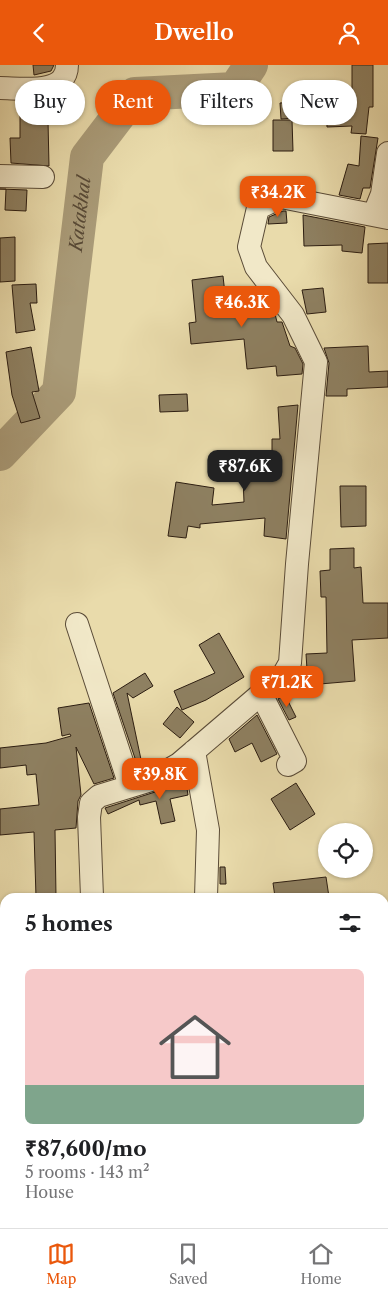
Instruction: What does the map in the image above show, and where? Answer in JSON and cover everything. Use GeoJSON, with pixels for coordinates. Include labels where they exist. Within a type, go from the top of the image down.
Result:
{"type":"FeatureCollection","features":[{"type":"Feature","properties":{"kind":"street"},"geometry":{"type":"LineString","coordinates":[[0,88],[53,86],[62,81],[67,72],[67,65]]}},
{"type":"Feature","properties":{"kind":"street"},"geometry":{"type":"LineString","coordinates":[[92,893],[89,817],[92,803],[100,796],[150,780],[178,764],[261,694],[278,684],[290,663],[297,564],[316,362],[293,315],[256,267],[249,247],[258,208],[281,197],[381,216],[382,193],[388,153]]}},
{"type":"Feature","properties":{"kind":"street"},"geometry":{"type":"LineString","coordinates":[[0,175],[43,177]]}},
{"type":"Feature","properties":{"kind":"street"},"geometry":{"type":"LineString","coordinates":[[77,624],[130,787]]}},
{"type":"Feature","properties":{"kind":"street"},"geometry":{"type":"LineString","coordinates":[[261,694],[295,761],[288,765]]}},
{"type":"Feature","properties":{"kind":"street"},"geometry":{"type":"LineString","coordinates":[[194,751],[208,830],[206,893]]}},
{"type":"Feature","properties":{"kind":"building"},"geometry":{"type":"Polygon","coordinates":[[[33,65],[54,65],[51,71],[34,75],[33,65]]]}},
{"type":"Feature","properties":{"kind":"building"},"geometry":{"type":"Polygon","coordinates":[[[352,65],[373,65],[373,107],[369,107],[366,134],[351,133],[352,126],[327,127],[327,125],[357,125],[357,80],[352,80],[352,65]]]}},
{"type":"Feature","properties":{"kind":"building"},"geometry":{"type":"Polygon","coordinates":[[[280,103],[282,103],[282,119],[281,119],[280,103]]]}},
{"type":"Feature","properties":{"kind":"building"},"geometry":{"type":"Polygon","coordinates":[[[273,120],[282,120],[282,125],[292,125],[293,151],[273,151],[273,120]]]}},
{"type":"Feature","properties":{"kind":"building"},"geometry":{"type":"Polygon","coordinates":[[[20,125],[48,125],[49,166],[11,163],[10,138],[20,138],[20,125]]]}},
{"type":"Feature","properties":{"kind":"building"},"geometry":{"type":"Polygon","coordinates":[[[361,136],[378,138],[370,188],[363,188],[360,199],[339,195],[348,164],[359,166],[361,136]]]}},
{"type":"Feature","properties":{"kind":"building"},"geometry":{"type":"Polygon","coordinates":[[[6,189],[27,190],[26,211],[5,210],[6,189]]]}},
{"type":"Feature","properties":{"kind":"building"},"geometry":{"type":"Polygon","coordinates":[[[286,211],[287,223],[268,224],[269,217],[286,211]]]}},
{"type":"Feature","properties":{"kind":"building"},"geometry":{"type":"Polygon","coordinates":[[[303,215],[365,227],[362,253],[342,251],[342,245],[304,246],[303,215]]]}},
{"type":"Feature","properties":{"kind":"building"},"geometry":{"type":"Polygon","coordinates":[[[15,237],[15,281],[0,282],[0,238],[15,237]]]}},
{"type":"Feature","properties":{"kind":"building"},"geometry":{"type":"Polygon","coordinates":[[[388,243],[388,283],[368,283],[368,244],[388,243]]]}},
{"type":"Feature","properties":{"kind":"building"},"geometry":{"type":"Polygon","coordinates":[[[223,276],[226,303],[231,303],[232,312],[265,300],[275,314],[277,322],[282,322],[290,346],[295,348],[303,364],[302,374],[277,376],[276,366],[247,369],[244,339],[191,344],[189,323],[196,322],[192,280],[223,276]]]}},
{"type":"Feature","properties":{"kind":"building"},"geometry":{"type":"Polygon","coordinates":[[[36,284],[37,303],[30,303],[35,330],[16,333],[12,285],[36,284]]]}},
{"type":"Feature","properties":{"kind":"building"},"geometry":{"type":"Polygon","coordinates":[[[323,288],[326,312],[307,314],[302,290],[323,288]]]}},
{"type":"Feature","properties":{"kind":"building"},"geometry":{"type":"Polygon","coordinates":[[[368,346],[369,372],[388,371],[388,387],[347,389],[347,396],[326,396],[329,363],[324,348],[368,346]]]}},
{"type":"Feature","properties":{"kind":"building"},"geometry":{"type":"Polygon","coordinates":[[[31,347],[39,391],[32,392],[40,418],[21,423],[12,395],[6,352],[31,347]]]}},
{"type":"Feature","properties":{"kind":"building"},"geometry":{"type":"Polygon","coordinates":[[[187,394],[188,411],[160,412],[159,395],[187,394]]]}},
{"type":"Feature","properties":{"kind":"building"},"geometry":{"type":"Polygon","coordinates":[[[298,405],[286,539],[264,536],[265,518],[200,524],[200,528],[188,526],[186,538],[168,536],[176,482],[214,488],[212,505],[244,502],[243,477],[272,477],[272,439],[280,439],[278,407],[298,405]]]}},
{"type":"Feature","properties":{"kind":"building"},"geometry":{"type":"Polygon","coordinates":[[[340,486],[366,486],[366,526],[341,527],[340,486]]]}},
{"type":"Feature","properties":{"kind":"building"},"geometry":{"type":"Polygon","coordinates":[[[354,548],[354,568],[361,567],[363,603],[388,603],[388,638],[352,640],[355,681],[308,685],[306,654],[327,653],[326,597],[321,597],[320,571],[330,570],[330,549],[354,548]]]}},
{"type":"Feature","properties":{"kind":"building"},"geometry":{"type":"Polygon","coordinates":[[[219,633],[244,677],[206,700],[182,710],[174,691],[215,673],[199,645],[219,633]]]}},
{"type":"Feature","properties":{"kind":"building"},"geometry":{"type":"Polygon","coordinates":[[[145,673],[153,686],[133,698],[127,693],[143,769],[139,770],[113,693],[145,673]]]}},
{"type":"Feature","properties":{"kind":"building"},"geometry":{"type":"Polygon","coordinates":[[[285,695],[296,717],[289,720],[278,699],[285,695]]]}},
{"type":"Feature","properties":{"kind":"building"},"geometry":{"type":"Polygon","coordinates":[[[89,703],[114,778],[94,784],[76,747],[81,795],[78,801],[76,828],[55,830],[56,893],[36,893],[34,832],[0,835],[0,809],[39,805],[36,774],[27,775],[26,765],[0,768],[0,748],[46,743],[71,736],[70,734],[62,736],[58,708],[89,703]]]}},
{"type":"Feature","properties":{"kind":"building"},"geometry":{"type":"Polygon","coordinates":[[[177,707],[194,722],[180,738],[163,724],[177,707]]]}},
{"type":"Feature","properties":{"kind":"building"},"geometry":{"type":"Polygon","coordinates":[[[257,715],[277,754],[261,762],[252,743],[235,752],[229,739],[257,715]]]}},
{"type":"Feature","properties":{"kind":"building"},"geometry":{"type":"Polygon","coordinates":[[[185,776],[188,795],[170,799],[175,821],[161,824],[156,801],[140,805],[139,800],[108,814],[105,808],[155,792],[185,776]]]}},
{"type":"Feature","properties":{"kind":"building"},"geometry":{"type":"Polygon","coordinates":[[[296,783],[315,814],[290,830],[271,799],[296,783]]]}},
{"type":"Feature","properties":{"kind":"building"},"geometry":{"type":"Polygon","coordinates":[[[220,867],[225,867],[226,884],[220,884],[220,867]]]}},
{"type":"Feature","properties":{"kind":"building"},"geometry":{"type":"Polygon","coordinates":[[[318,878],[326,878],[328,893],[274,893],[273,883],[318,878]]]}},
{"type":"Feature","properties":{"kind":"waterway","name":"Katakhal"},"geometry":{"type":"LineString","coordinates":[[0,454],[59,392],[87,157],[135,94],[235,89],[251,65]]}}]}
